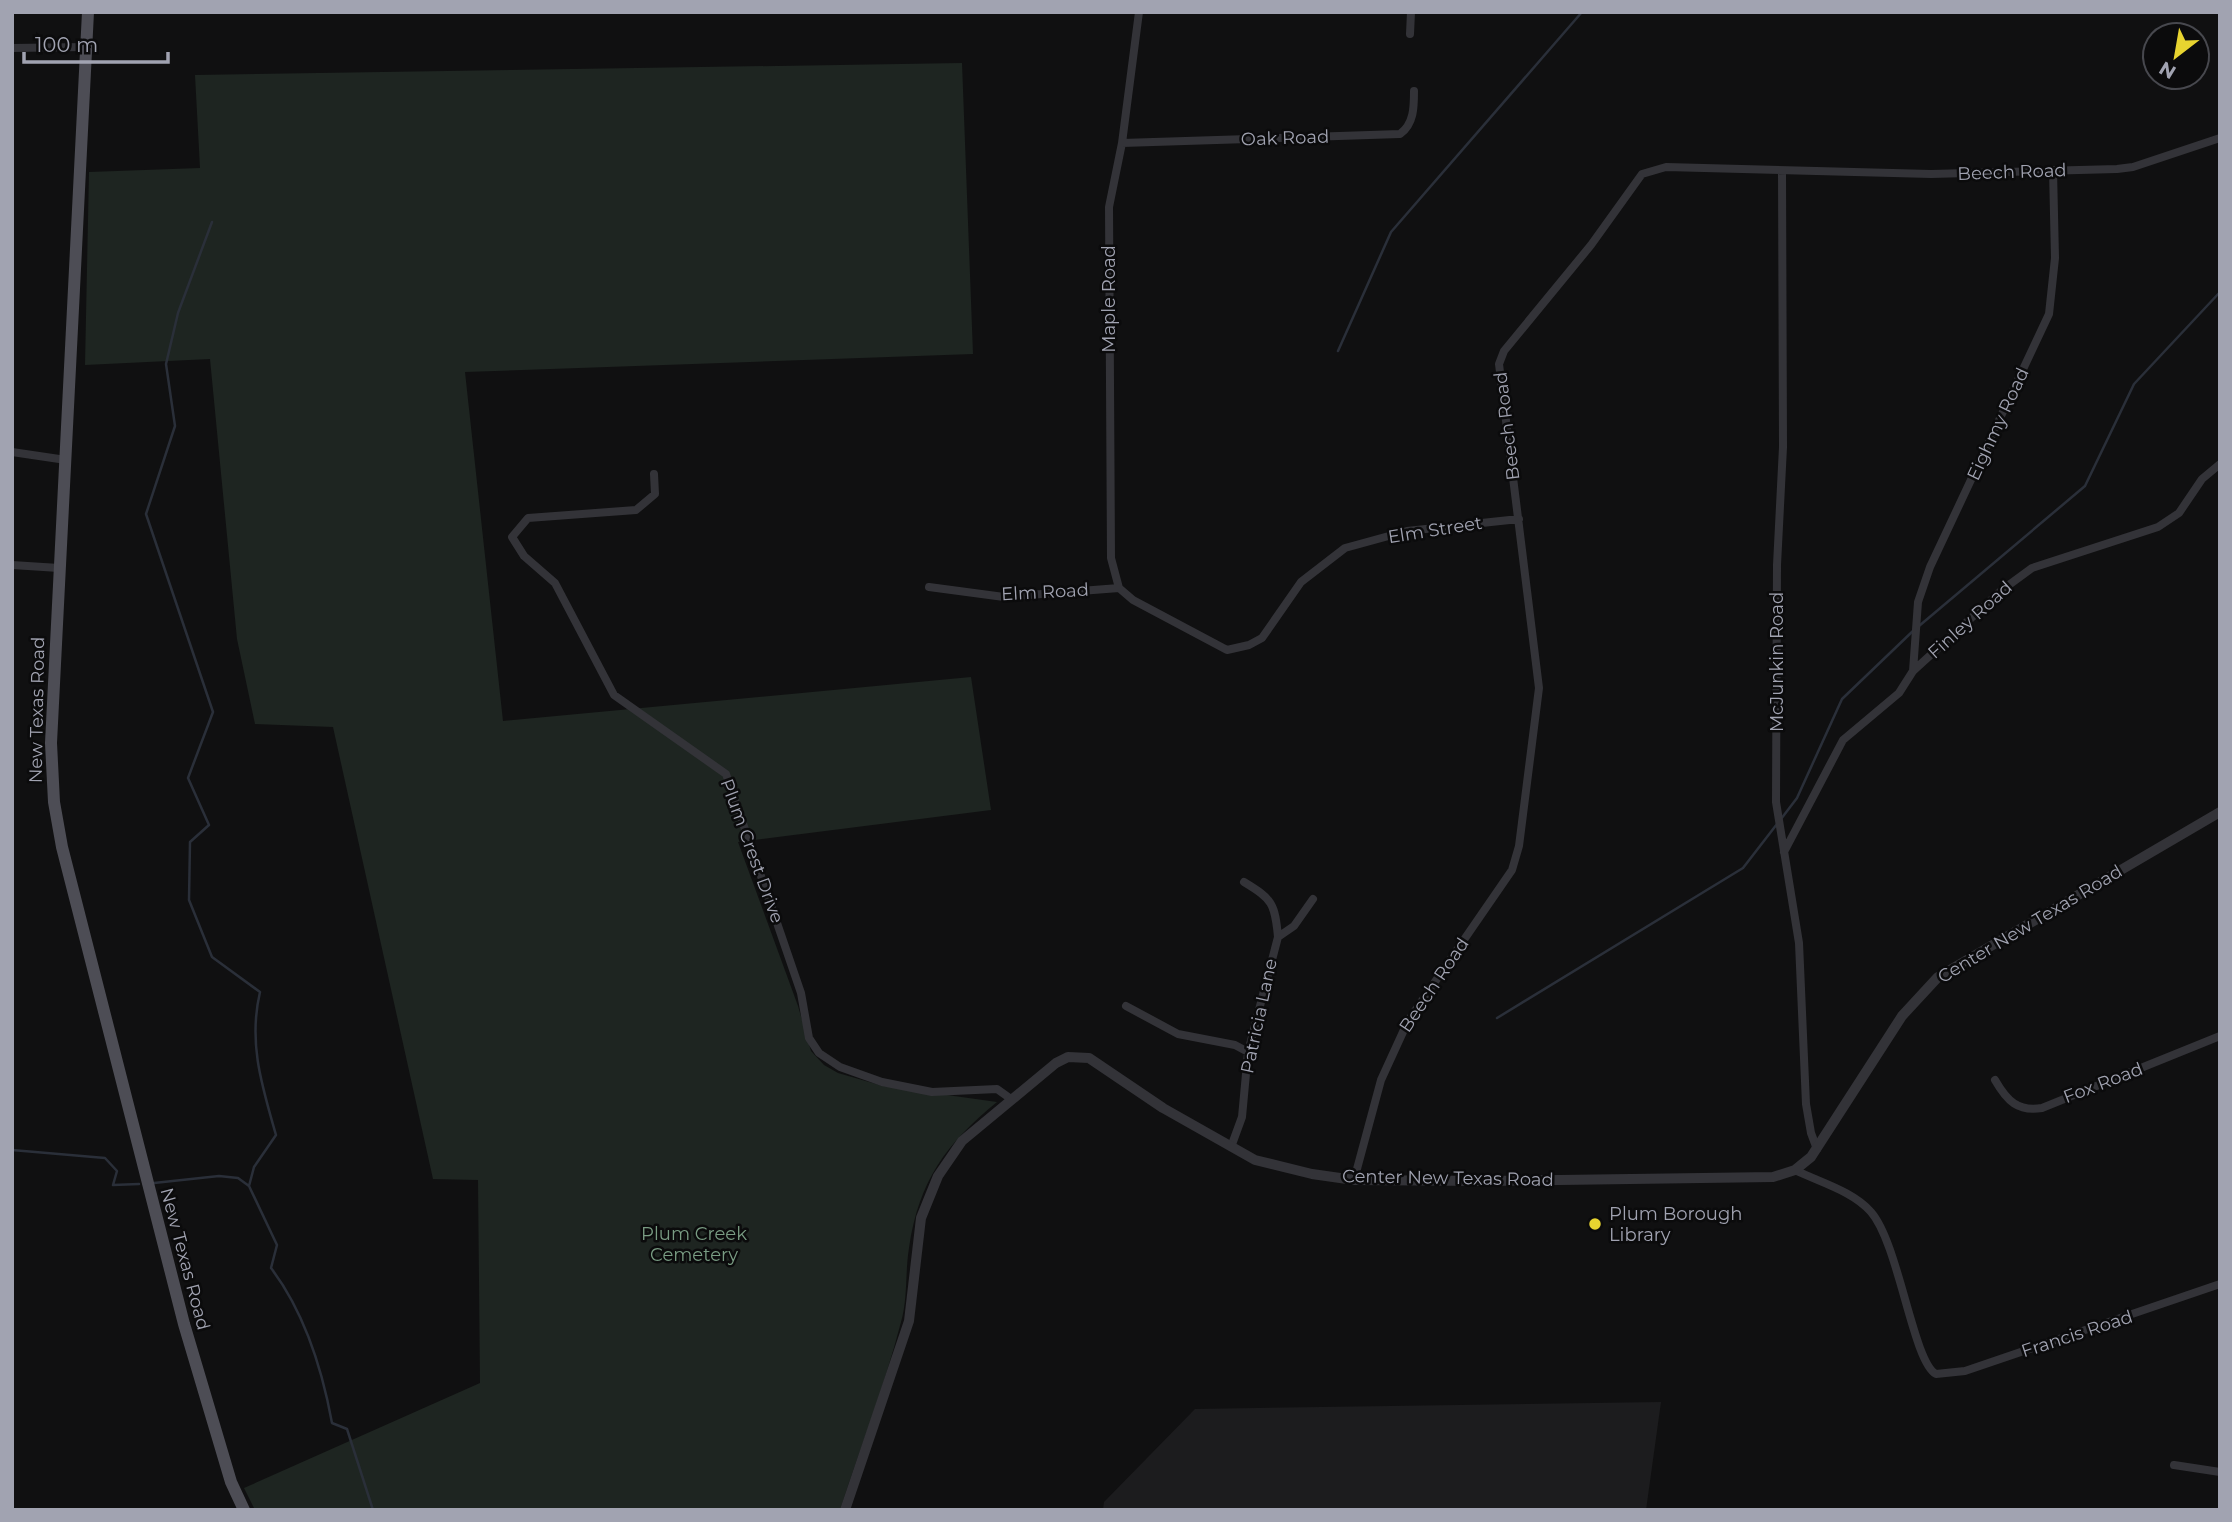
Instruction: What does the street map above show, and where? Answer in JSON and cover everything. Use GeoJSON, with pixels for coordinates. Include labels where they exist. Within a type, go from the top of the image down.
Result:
{"type":"FeatureCollection","features":[{"type":"Feature","properties":{"kind":"main road","name":"New Texas Road"},"geometry":{"type":"LineString","coordinates":[[88,12],[51,743],[54,802],[62,846],[181,1310],[231,1482],[244,1510]]}},
{"type":"Feature","properties":{"kind":"street","name":"Maple Road"},"geometry":{"type":"LineString","coordinates":[[1119,588],[1111,558],[1109,207],[1122,143],[1139,12]]}},
{"type":"Feature","properties":{"kind":"street"},"geometry":{"type":"LineString","coordinates":[[1410,34],[1411,12]]}},
{"type":"Feature","properties":{"kind":"street"},"geometry":{"type":"LineString","coordinates":[[12,48],[86,47]]}},
{"type":"Feature","properties":{"kind":"street","name":"Oak Road"},"geometry":{"type":"LineString","coordinates":[[1122,143],[1400,134],[1407,129],[1413,116],[1414,91]]}},
{"type":"Feature","properties":{"kind":"street","name":"Beech Road"},"geometry":{"type":"LineString","coordinates":[[1354,1180],[1381,1080],[1408,1021],[1516,862],[1539,688],[1499,363],[1504,351],[1591,244],[1642,174],[1666,167],[1931,174],[2133,167],[2220,138]]}},
{"type":"Feature","properties":{"kind":"street","name":"Eighmy Road"},"geometry":{"type":"LineString","coordinates":[[1913,671],[1918,602],[1930,567],[2049,314],[2055,258],[2053,170]]}},
{"type":"Feature","properties":{"kind":"street","name":"McJunkin Road"},"geometry":{"type":"LineString","coordinates":[[1782,171],[1783,447],[1777,565],[1776,802],[1799,943],[1806,1104],[1811,1133],[1818,1149]]}},
{"type":"Feature","properties":{"kind":"street"},"geometry":{"type":"LineString","coordinates":[[12,452],[66,460]]}},
{"type":"Feature","properties":{"kind":"street","name":"Finley Road"},"geometry":{"type":"LineString","coordinates":[[1784,852],[1843,740],[1899,693],[1913,671],[2016,578],[2032,568],[2158,527],[2179,513],[2202,479],[2220,464]]}},
{"type":"Feature","properties":{"kind":"street","name":"Plum Crest Drive"},"geometry":{"type":"LineString","coordinates":[[654,474],[654,494],[636,510],[528,518],[512,537],[524,556],[555,583],[614,695],[726,774],[797,981],[809,1038],[819,1053],[840,1067],[882,1082],[932,1092],[997,1089],[1011,1098]]}},
{"type":"Feature","properties":{"kind":"street","name":"Elm Street"},"geometry":{"type":"LineString","coordinates":[[1119,588],[1133,600],[1227,650],[1249,645],[1262,638],[1301,582],[1345,548],[1407,531],[1519,519]]}},
{"type":"Feature","properties":{"kind":"street"},"geometry":{"type":"LineString","coordinates":[[12,565],[59,568]]}},
{"type":"Feature","properties":{"kind":"street","name":"Elm Road"},"geometry":{"type":"LineString","coordinates":[[929,587],[1004,597],[1119,588]]}},
{"type":"Feature","properties":{"kind":"street","name":"Center New Texas Road"},"geometry":{"type":"LineString","coordinates":[[845,1510],[909,1321],[921,1218],[938,1176],[962,1141],[1056,1063],[1068,1057],[1089,1058],[1163,1108],[1231,1147],[1282,1169],[1354,1180],[1773,1177],[1796,1170],[1818,1149],[1902,1016],[1938,977],[2220,812]]}},
{"type":"Feature","properties":{"kind":"street"},"geometry":{"type":"LineString","coordinates":[[1244,881],[1265,894],[1273,904],[1278,937]]}},
{"type":"Feature","properties":{"kind":"street","name":"Patricia Lane"},"geometry":{"type":"LineString","coordinates":[[1231,1147],[1242,1116],[1248,1052],[1278,937],[1294,926],[1313,899]]}},
{"type":"Feature","properties":{"kind":"street"},"geometry":{"type":"LineString","coordinates":[[1126,1006],[1178,1034],[1235,1045],[1248,1052]]}},
{"type":"Feature","properties":{"kind":"street","name":"Fox Road"},"geometry":{"type":"LineString","coordinates":[[1995,1080],[2015,1105],[2023,1110],[2042,1108],[2220,1036]]}},
{"type":"Feature","properties":{"kind":"street","name":"Francis Road"},"geometry":{"type":"LineString","coordinates":[[1796,1170],[1856,1199],[1870,1210],[1883,1228],[1900,1274],[1924,1361],[1932,1373],[1941,1376],[1965,1371],[2220,1284]]}},
{"type":"Feature","properties":{"kind":"street"},"geometry":{"type":"LineString","coordinates":[[2174,1465],[2220,1472]]}},
{"type":"Feature","properties":{"kind":"shaded area"},"geometry":{"type":"Polygon","coordinates":[[[1661,1402],[1646,1510],[1103,1510],[1104,1502],[1195,1409],[1661,1402]]]}},
{"type":"Feature","properties":{"kind":"green space","name":"Plum Creek Cemetery"},"geometry":{"type":"Polygon","coordinates":[[[962,63],[973,354],[465,372],[503,721],[971,677],[991,810],[738,842],[798,1006],[811,1051],[824,1065],[838,1073],[883,1086],[997,1102],[949,1149],[928,1183],[920,1202],[909,1248],[905,1304],[895,1346],[840,1510],[255,1510],[244,1488],[480,1383],[478,1180],[433,1179],[333,727],[255,724],[237,639],[210,359],[85,365],[89,172],[200,168],[195,75],[962,63]]]}},
{"type":"Feature","properties":{"kind":"waterway"},"geometry":{"type":"LineString","coordinates":[[1338,351],[1391,232],[1582,12]]}},
{"type":"Feature","properties":{"kind":"waterway"},"geometry":{"type":"LineString","coordinates":[[212,222],[178,313],[166,364],[175,426],[146,514],[213,712],[188,778],[209,825],[190,842],[189,900],[212,957],[260,992],[255,1029],[256,1047],[276,1135],[254,1167],[249,1186]]}},
{"type":"Feature","properties":{"kind":"waterway"},"geometry":{"type":"LineString","coordinates":[[1919,626],[2085,486],[2134,384],[2220,292]]}},
{"type":"Feature","properties":{"kind":"waterway"},"geometry":{"type":"LineString","coordinates":[[1781,819],[1797,798],[1842,699],[1914,630]]}},
{"type":"Feature","properties":{"kind":"waterway"},"geometry":{"type":"LineString","coordinates":[[1497,1018],[1743,868],[1777,824]]}},
{"type":"Feature","properties":{"kind":"waterway"},"geometry":{"type":"LineString","coordinates":[[12,1150],[105,1158],[117,1171],[113,1185],[139,1184]]}},
{"type":"Feature","properties":{"kind":"waterway"},"geometry":{"type":"LineString","coordinates":[[154,1183],[219,1176],[238,1178],[249,1186],[277,1245],[271,1268],[303,1322],[323,1382],[332,1423],[347,1429],[373,1510]]}},
{"type":"Feature","properties":{"kind":"place","name":"Plum Borough Library"},"geometry":{"type":"Point","coordinates":[1595,1224]}}]}
